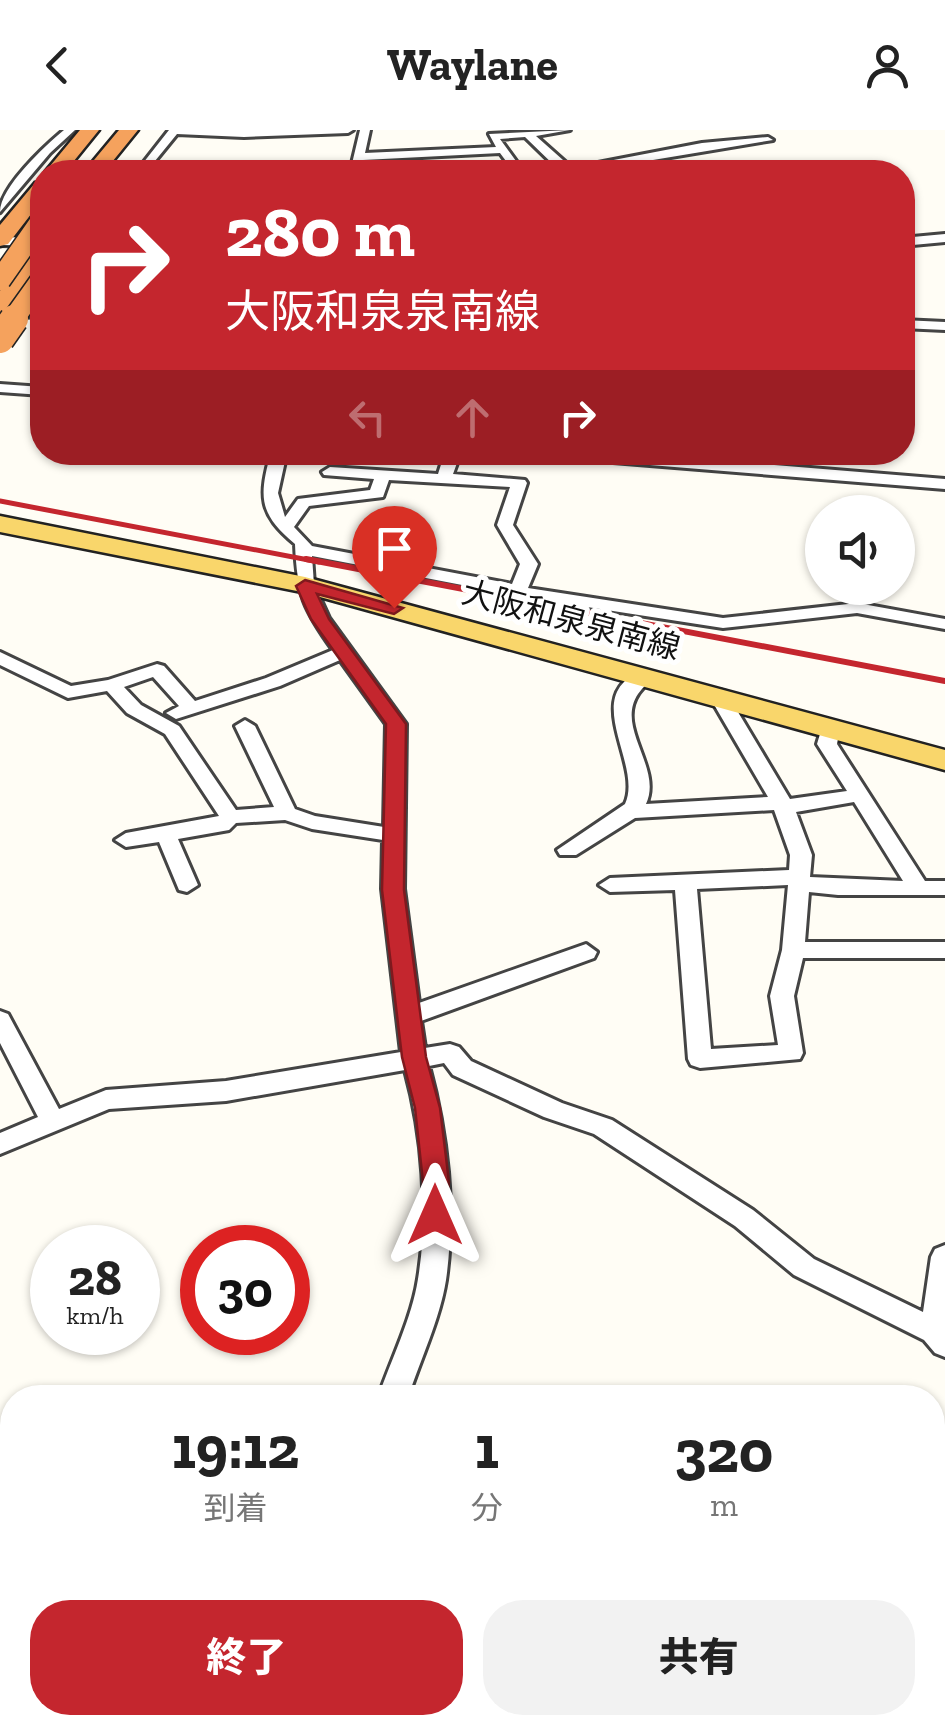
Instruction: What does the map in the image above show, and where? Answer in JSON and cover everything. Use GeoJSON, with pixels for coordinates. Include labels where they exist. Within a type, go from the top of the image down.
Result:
{"type":"FeatureCollection","features":[{"type":"Feature","properties":{"kind":"highway"},"geometry":{"type":"LineString","coordinates":[[65,160],[90,130]]}},
{"type":"Feature","properties":{"kind":"highway"},"geometry":{"type":"LineString","coordinates":[[87,160],[112,130]]}},
{"type":"Feature","properties":{"kind":"highway"},"geometry":{"type":"LineString","coordinates":[[104,160],[129,130]]}},
{"type":"Feature","properties":{"kind":"highway"},"geometry":{"type":"LineString","coordinates":[[126,160],[150,130]]}},
{"type":"Feature","properties":{"kind":"highway"},"geometry":{"type":"LineString","coordinates":[[0,240],[30,202]]}},
{"type":"Feature","properties":{"kind":"highway"},"geometry":{"type":"LineString","coordinates":[[0,280],[30,237]]}},
{"type":"Feature","properties":{"kind":"highway"},"geometry":{"type":"LineString","coordinates":[[0,310],[30,264]]}},
{"type":"Feature","properties":{"kind":"highway"},"geometry":{"type":"LineString","coordinates":[[0,339],[30,296]]}},
{"type":"Feature","properties":{"kind":"main road","name":"大阪和泉泉南線"},"geometry":{"type":"LineString","coordinates":[[0,524],[305,586],[945,760]]}},
{"type":"Feature","properties":{"kind":"street"},"geometry":{"type":"LineString","coordinates":[[39,160],[70,130]]}},
{"type":"Feature","properties":{"kind":"street"},"geometry":{"type":"LineString","coordinates":[[151,160],[175,131],[244,134],[348,130]]}},
{"type":"Feature","properties":{"kind":"street"},"geometry":{"type":"LineString","coordinates":[[357,160],[366,130]]}},
{"type":"Feature","properties":{"kind":"street"},"geometry":{"type":"LineString","coordinates":[[510,160],[493,136],[565,130]]}},
{"type":"Feature","properties":{"kind":"street"},"geometry":{"type":"LineString","coordinates":[[528,134],[555,160]]}},
{"type":"Feature","properties":{"kind":"street"},"geometry":{"type":"LineString","coordinates":[[657,160],[702,146],[768,140]]}},
{"type":"Feature","properties":{"kind":"street"},"geometry":{"type":"LineString","coordinates":[[702,146],[712,157]]}},
{"type":"Feature","properties":{"kind":"street"},"geometry":{"type":"LineString","coordinates":[[358,157],[503,150]]}},
{"type":"Feature","properties":{"kind":"street"},"geometry":{"type":"LineString","coordinates":[[0,208],[30,171]]}},
{"type":"Feature","properties":{"kind":"street"},"geometry":{"type":"LineString","coordinates":[[915,241],[945,238]]}},
{"type":"Feature","properties":{"kind":"street"},"geometry":{"type":"LineString","coordinates":[[0,240],[30,244]]}},
{"type":"Feature","properties":{"kind":"street"},"geometry":{"type":"LineString","coordinates":[[0,310],[30,311]]}},
{"type":"Feature","properties":{"kind":"street"},"geometry":{"type":"LineString","coordinates":[[915,325],[945,326]]}},
{"type":"Feature","properties":{"kind":"street"},"geometry":{"type":"LineString","coordinates":[[0,388],[30,389]]}},
{"type":"Feature","properties":{"kind":"street"},"geometry":{"type":"LineString","coordinates":[[276,465],[267,498],[276,521],[303,542],[305,586],[320,619],[396,724],[393,890],[414,1057],[428,1108],[436,1182],[432,1282],[397,1385]]}},
{"type":"Feature","properties":{"kind":"street"},"geometry":{"type":"LineString","coordinates":[[444,478],[448,465]]}},
{"type":"Feature","properties":{"kind":"street"},"geometry":{"type":"LineString","coordinates":[[711,465],[945,484]]}},
{"type":"Feature","properties":{"kind":"street"},"geometry":{"type":"LineString","coordinates":[[330,472],[519,483],[506,525],[529,564],[518,591]]}},
{"type":"Feature","properties":{"kind":"street"},"geometry":{"type":"LineString","coordinates":[[285,528],[304,502],[377,494],[383,475]]}},
{"type":"Feature","properties":{"kind":"street"},"geometry":{"type":"LineString","coordinates":[[303,548],[518,591],[722,624],[858,608],[945,624]]}},
{"type":"Feature","properties":{"kind":"street"},"geometry":{"type":"LineString","coordinates":[[153,720],[273,682],[343,652]]}},
{"type":"Feature","properties":{"kind":"street"},"geometry":{"type":"LineString","coordinates":[[0,658],[68,692],[110,685],[157,670],[190,708]]}},
{"type":"Feature","properties":{"kind":"street"},"geometry":{"type":"LineString","coordinates":[[568,850],[630,812],[638,803],[641,788],[622,711],[625,698],[645,676]]}},
{"type":"Feature","properties":{"kind":"street"},"geometry":{"type":"LineString","coordinates":[[110,685],[134,709],[172,730],[230,816]]}},
{"type":"Feature","properties":{"kind":"street"},"geometry":{"type":"LineString","coordinates":[[686,880],[700,1059],[790,1054],[782,996],[792,950],[801,855],[782,805],[718,696]]}},
{"type":"Feature","properties":{"kind":"street"},"geometry":{"type":"LineString","coordinates":[[245,726],[286,813]]}},
{"type":"Feature","properties":{"kind":"street"},"geometry":{"type":"LineString","coordinates":[[830,728],[827,744],[919,888]]}},
{"type":"Feature","properties":{"kind":"street"},"geometry":{"type":"LineString","coordinates":[[630,812],[782,805],[860,794]]}},
{"type":"Feature","properties":{"kind":"street"},"geometry":{"type":"LineString","coordinates":[[126,840],[222,824],[230,816],[286,813],[312,822],[394,835]]}},
{"type":"Feature","properties":{"kind":"street"},"geometry":{"type":"LineString","coordinates":[[166,834],[187,885]]}},
{"type":"Feature","properties":{"kind":"street"},"geometry":{"type":"LineString","coordinates":[[610,885],[799,880],[838,888],[945,888]]}},
{"type":"Feature","properties":{"kind":"street"},"geometry":{"type":"LineString","coordinates":[[792,950],[945,950]]}},
{"type":"Feature","properties":{"kind":"street"},"geometry":{"type":"LineString","coordinates":[[409,1016],[586,952]]}},
{"type":"Feature","properties":{"kind":"street"},"geometry":{"type":"LineString","coordinates":[[0,1020],[53,1121]]}},
{"type":"Feature","properties":{"kind":"street"},"geometry":{"type":"LineString","coordinates":[[0,1144],[106,1100],[226,1091],[450,1053],[462,1068],[553,1110],[603,1127],[744,1218],[804,1267],[940,1338],[945,1257]]}},
{"type":"Feature","properties":{"kind":"railway"},"geometry":{"type":"LineString","coordinates":[[0,501],[319,562]]}},
{"type":"Feature","properties":{"kind":"railway"},"geometry":{"type":"LineString","coordinates":[[306,559],[945,681]]}},
{"type":"Feature","properties":{"kind":"route"},"geometry":{"type":"LineString","coordinates":[[394,608],[305,586],[320,619],[396,724],[393,890],[414,1057],[428,1108],[436,1182],[435,1215]]}}]}
